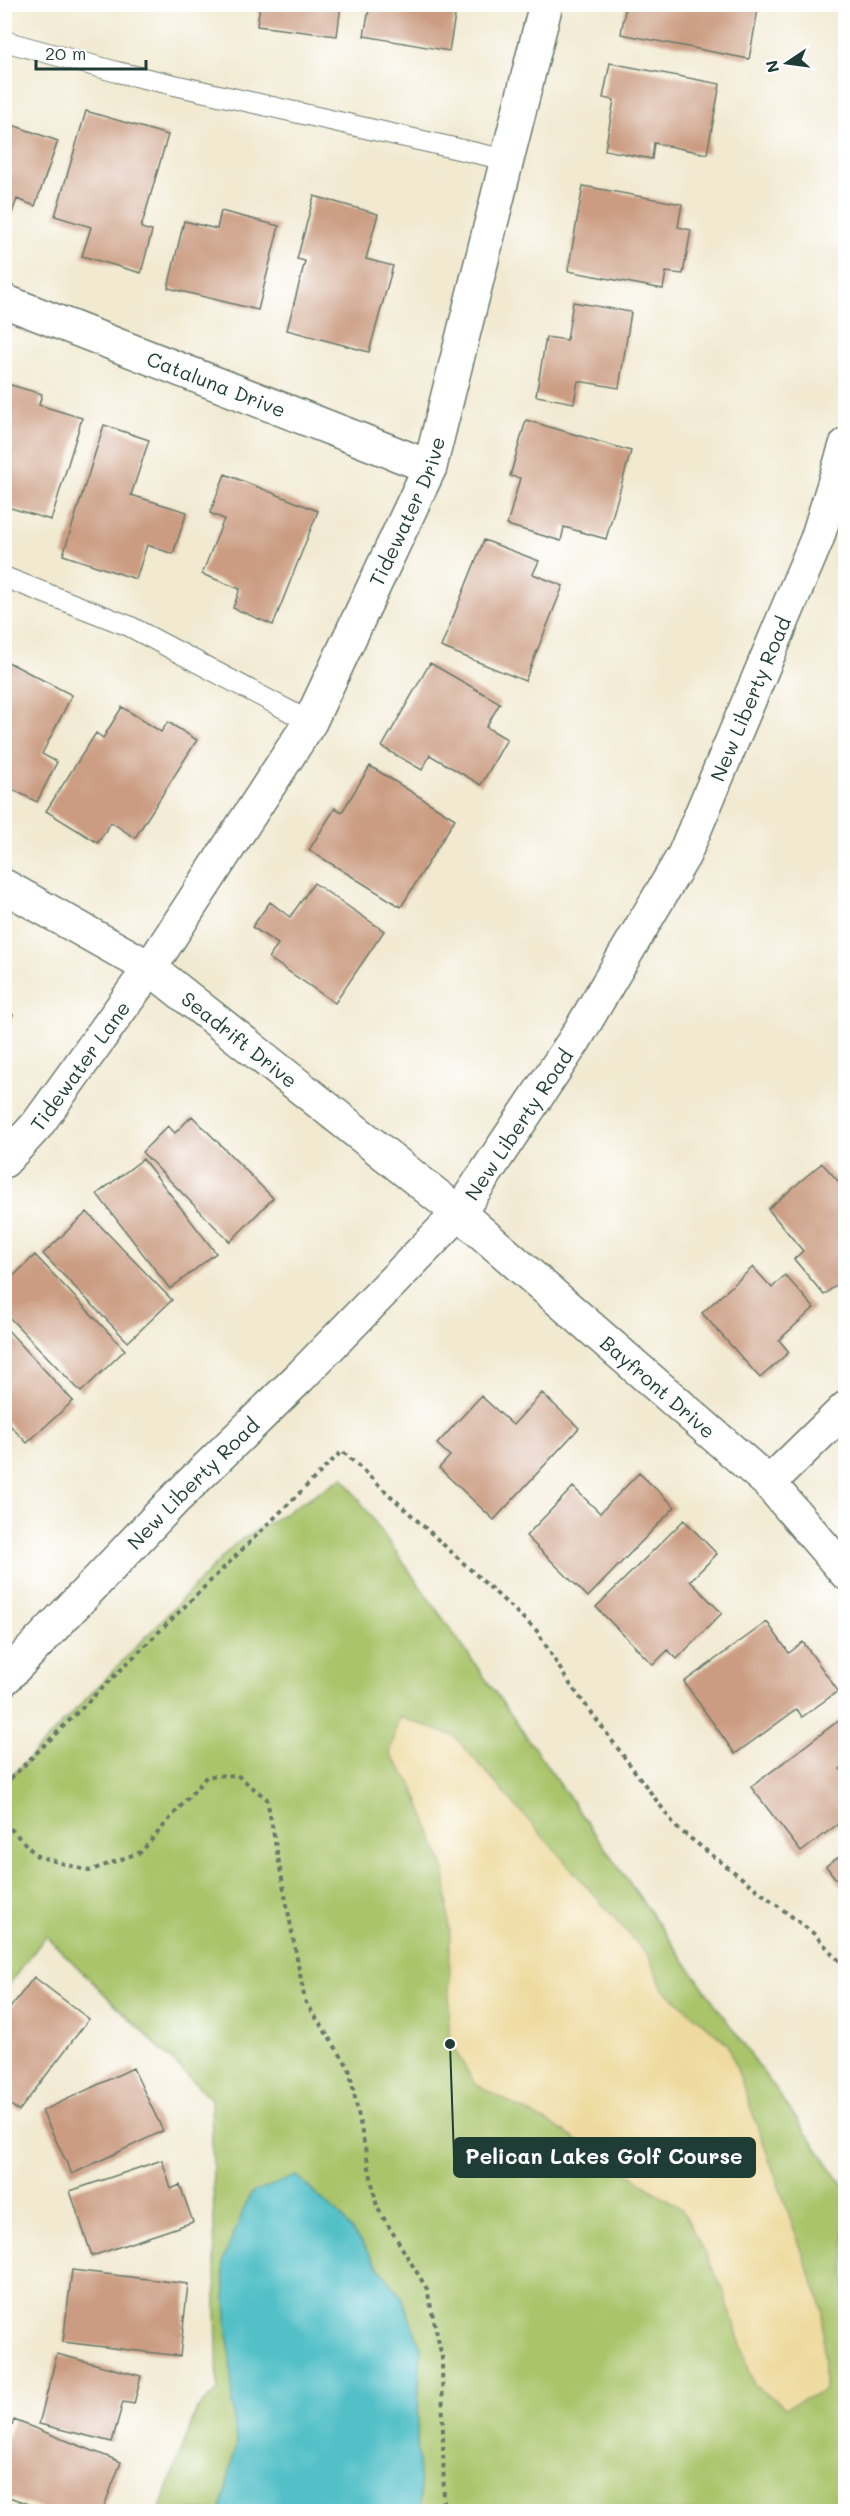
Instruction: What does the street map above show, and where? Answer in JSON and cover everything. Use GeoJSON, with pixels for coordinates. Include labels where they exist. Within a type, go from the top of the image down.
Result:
{"type":"FeatureCollection","features":[{"type":"Feature","properties":{"kind":"street","name":"Tidewater Drive"},"geometry":{"type":"LineString","coordinates":[[150,968],[310,722],[430,466],[546,4]]}},
{"type":"Feature","properties":{"kind":"street","name":"Cataluna Drive"},"geometry":{"type":"LineString","coordinates":[[4,301],[430,466]]}},
{"type":"Feature","properties":{"kind":"street","name":"New Liberty Road"},"geometry":{"type":"LineString","coordinates":[[4,1679],[174,1500],[299,1378],[459,1213],[574,1041],[684,855],[817,539],[846,445]]}},
{"type":"Feature","properties":{"kind":"street","name":"Seadrift Drive"},"geometry":{"type":"LineString","coordinates":[[4,886],[150,968],[459,1213]]}},
{"type":"Feature","properties":{"kind":"street","name":"Tidewater Lane"},"geometry":{"type":"LineString","coordinates":[[4,1161],[37,1125],[150,968]]}},
{"type":"Feature","properties":{"kind":"street","name":"Bayfront Drive"},"geometry":{"type":"LineString","coordinates":[[459,1213],[769,1483],[846,1573]]}},
{"type":"Feature","properties":{"kind":"street"},"geometry":{"type":"LineString","coordinates":[[769,1483],[846,1408]]}},
{"type":"Feature","properties":{"kind":"lane"},"geometry":{"type":"LineString","coordinates":[[4,41],[117,72],[507,160]]}},
{"type":"Feature","properties":{"kind":"lane"},"geometry":{"type":"LineString","coordinates":[[4,577],[129,627],[310,722]]}},
{"type":"Feature","properties":{"kind":"path"},"geometry":{"type":"LineString","coordinates":[[4,1785],[342,1451],[537,1631],[567,1680],[677,1828],[813,1933],[846,1968]]}},
{"type":"Feature","properties":{"kind":"path"},"geometry":{"type":"LineString","coordinates":[[4,1822],[37,1857],[88,1871],[141,1852],[207,1776],[237,1775],[267,1800],[305,2001],[350,2068],[377,2207],[427,2289],[442,2357],[444,2511]]}},
{"type":"Feature","properties":{"kind":"green space"},"geometry":{"type":"Polygon","coordinates":[[[343,1477],[845,2188],[845,2511],[159,2511],[197,2409],[218,2390],[211,2099],[46,1936],[5,1989],[5,1783],[236,1543],[343,1477]]]}},
{"type":"Feature","properties":{"kind":"sand"},"geometry":{"type":"Polygon","coordinates":[[[399,1717],[454,1736],[649,1957],[663,1989],[728,2044],[823,2310],[824,2391],[786,2407],[754,2385],[722,2287],[682,2209],[558,2128],[475,2084],[449,2040],[450,1936],[445,1870],[412,1784],[390,1754],[399,1717]]]}},
{"type":"Feature","properties":{"kind":"water"},"geometry":{"type":"Polygon","coordinates":[[[296,2176],[341,2216],[402,2298],[421,2348],[417,2439],[421,2511],[221,2511],[236,2444],[223,2261],[250,2194],[296,2176]]]}},
{"type":"Feature","properties":{"kind":"building"},"geometry":{"type":"Polygon","coordinates":[[[370,4],[457,4],[449,51],[364,36],[370,4]]]}},
{"type":"Feature","properties":{"kind":"building"},"geometry":{"type":"Polygon","coordinates":[[[626,4],[759,4],[749,59],[621,34],[626,4]]]}},
{"type":"Feature","properties":{"kind":"building"},"geometry":{"type":"Polygon","coordinates":[[[260,5],[341,5],[337,36],[257,26],[260,5]]]}},
{"type":"Feature","properties":{"kind":"building"},"geometry":{"type":"Polygon","coordinates":[[[610,63],[720,84],[707,154],[654,143],[652,159],[605,150],[614,100],[603,98],[610,63]]]}},
{"type":"Feature","properties":{"kind":"building"},"geometry":{"type":"Polygon","coordinates":[[[86,111],[168,135],[141,228],[152,231],[141,273],[82,256],[91,227],[55,216],[86,111]]]}},
{"type":"Feature","properties":{"kind":"building"},"geometry":{"type":"Polygon","coordinates":[[[4,122],[58,141],[35,206],[17,199],[11,216],[4,214],[4,122]]]}},
{"type":"Feature","properties":{"kind":"building"},"geometry":{"type":"Polygon","coordinates":[[[583,186],[682,204],[678,227],[691,230],[683,274],[666,272],[663,289],[568,271],[583,186]]]}},
{"type":"Feature","properties":{"kind":"building"},"geometry":{"type":"Polygon","coordinates":[[[314,196],[378,214],[366,259],[393,266],[369,352],[287,330],[305,261],[297,259],[314,196]]]}},
{"type":"Feature","properties":{"kind":"building"},"geometry":{"type":"Polygon","coordinates":[[[221,211],[279,226],[258,310],[168,288],[184,221],[217,229],[221,211]]]}},
{"type":"Feature","properties":{"kind":"building"},"geometry":{"type":"Polygon","coordinates":[[[573,302],[631,312],[619,388],[578,381],[574,403],[536,396],[546,337],[567,340],[573,302]]]}},
{"type":"Feature","properties":{"kind":"building"},"geometry":{"type":"Polygon","coordinates":[[[4,383],[42,394],[39,405],[82,418],[51,520],[4,506],[4,383]]]}},
{"type":"Feature","properties":{"kind":"building"},"geometry":{"type":"Polygon","coordinates":[[[526,420],[631,451],[606,539],[564,527],[561,541],[507,525],[520,478],[510,476],[526,420]]]}},
{"type":"Feature","properties":{"kind":"building"},"geometry":{"type":"Polygon","coordinates":[[[104,425],[149,440],[131,495],[187,512],[173,554],[147,545],[136,579],[63,555],[104,425]]]}},
{"type":"Feature","properties":{"kind":"building"},"geometry":{"type":"Polygon","coordinates":[[[225,474],[318,511],[273,625],[233,608],[240,589],[202,574],[224,519],[210,513],[225,474]]]}},
{"type":"Feature","properties":{"kind":"building"},"geometry":{"type":"Polygon","coordinates":[[[484,540],[539,561],[533,574],[563,586],[525,681],[441,647],[484,540]]]}},
{"type":"Feature","properties":{"kind":"building"},"geometry":{"type":"Polygon","coordinates":[[[4,660],[72,695],[42,754],[57,762],[37,802],[4,785],[4,660]]]}},
{"type":"Feature","properties":{"kind":"building"},"geometry":{"type":"Polygon","coordinates":[[[430,663],[500,703],[486,727],[507,739],[481,785],[430,755],[422,770],[382,747],[430,663]]]}},
{"type":"Feature","properties":{"kind":"building"},"geometry":{"type":"Polygon","coordinates":[[[122,707],[161,732],[168,722],[197,740],[135,838],[111,822],[98,843],[46,811],[96,733],[103,738],[122,707]]]}},
{"type":"Feature","properties":{"kind":"building"},"geometry":{"type":"Polygon","coordinates":[[[370,766],[455,819],[401,907],[309,850],[335,808],[342,812],[370,766]]]}},
{"type":"Feature","properties":{"kind":"building"},"geometry":{"type":"Polygon","coordinates":[[[314,883],[384,931],[335,1003],[269,958],[278,944],[252,927],[270,902],[290,917],[314,883]]]}},
{"type":"Feature","properties":{"kind":"building"},"geometry":{"type":"Polygon","coordinates":[[[4,1010],[13,1015],[4,1028],[4,1010]]]}},
{"type":"Feature","properties":{"kind":"building"},"geometry":{"type":"Polygon","coordinates":[[[192,1116],[273,1198],[230,1242],[142,1152],[168,1126],[175,1133],[192,1116]]]}},
{"type":"Feature","properties":{"kind":"building"},"geometry":{"type":"Polygon","coordinates":[[[143,1159],[216,1253],[170,1289],[97,1194],[143,1159]]]}},
{"type":"Feature","properties":{"kind":"building"},"geometry":{"type":"Polygon","coordinates":[[[822,1163],[846,1190],[846,1277],[824,1295],[794,1259],[803,1251],[768,1209],[822,1163]]]}},
{"type":"Feature","properties":{"kind":"building"},"geometry":{"type":"Polygon","coordinates":[[[87,1212],[172,1300],[128,1342],[43,1254],[87,1212]]]}},
{"type":"Feature","properties":{"kind":"building"},"geometry":{"type":"Polygon","coordinates":[[[35,1255],[125,1350],[81,1392],[4,1312],[4,1285],[35,1255]]]}},
{"type":"Feature","properties":{"kind":"building"},"geometry":{"type":"Polygon","coordinates":[[[753,1267],[772,1288],[785,1275],[814,1308],[779,1340],[789,1352],[760,1378],[702,1313],[753,1267]]]}},
{"type":"Feature","properties":{"kind":"building"},"geometry":{"type":"Polygon","coordinates":[[[4,1326],[73,1401],[27,1443],[4,1419],[4,1326]]]}},
{"type":"Feature","properties":{"kind":"building"},"geometry":{"type":"Polygon","coordinates":[[[542,1393],[579,1428],[494,1520],[439,1468],[450,1456],[437,1444],[481,1396],[513,1425],[542,1393]]]}},
{"type":"Feature","properties":{"kind":"building"},"geometry":{"type":"Polygon","coordinates":[[[639,1473],[675,1507],[588,1597],[526,1536],[573,1487],[600,1513],[639,1473]]]}},
{"type":"Feature","properties":{"kind":"building"},"geometry":{"type":"Polygon","coordinates":[[[684,1520],[717,1554],[690,1581],[722,1613],[677,1659],[668,1650],[653,1665],[596,1607],[684,1520]]]}},
{"type":"Feature","properties":{"kind":"building"},"geometry":{"type":"Polygon","coordinates":[[[767,1622],[789,1653],[803,1642],[838,1691],[802,1717],[797,1709],[735,1754],[684,1682],[767,1622]]]}},
{"type":"Feature","properties":{"kind":"building"},"geometry":{"type":"Polygon","coordinates":[[[846,1715],[846,1765],[840,1769],[846,1776],[846,1818],[801,1852],[751,1787],[846,1715]]]}},
{"type":"Feature","properties":{"kind":"building"},"geometry":{"type":"Polygon","coordinates":[[[846,1852],[846,1893],[826,1866],[846,1852]]]}},
{"type":"Feature","properties":{"kind":"building"},"geometry":{"type":"Polygon","coordinates":[[[34,1977],[89,2019],[19,2111],[4,2100],[4,2016],[34,1977]]]}},
{"type":"Feature","properties":{"kind":"building"},"geometry":{"type":"Polygon","coordinates":[[[133,2068],[163,2131],[72,2174],[42,2111],[133,2068]]]}},
{"type":"Feature","properties":{"kind":"building"},"geometry":{"type":"Polygon","coordinates":[[[162,2160],[171,2189],[180,2185],[193,2222],[92,2256],[70,2191],[162,2160]]]}},
{"type":"Feature","properties":{"kind":"building"},"geometry":{"type":"Polygon","coordinates":[[[72,2270],[188,2284],[180,2356],[63,2342],[72,2270]]]}},
{"type":"Feature","properties":{"kind":"building"},"geometry":{"type":"Polygon","coordinates":[[[57,2354],[141,2376],[134,2404],[123,2402],[112,2442],[39,2424],[57,2354]]]}},
{"type":"Feature","properties":{"kind":"building"},"geometry":{"type":"Polygon","coordinates":[[[14,2420],[121,2462],[102,2512],[49,2512],[4,2495],[4,2444],[14,2420]]]}},
{"type":"Feature","properties":{"kind":"place","name":"Pelican Lakes Golf Course"},"geometry":{"type":"Point","coordinates":[450,2044]}}]}
